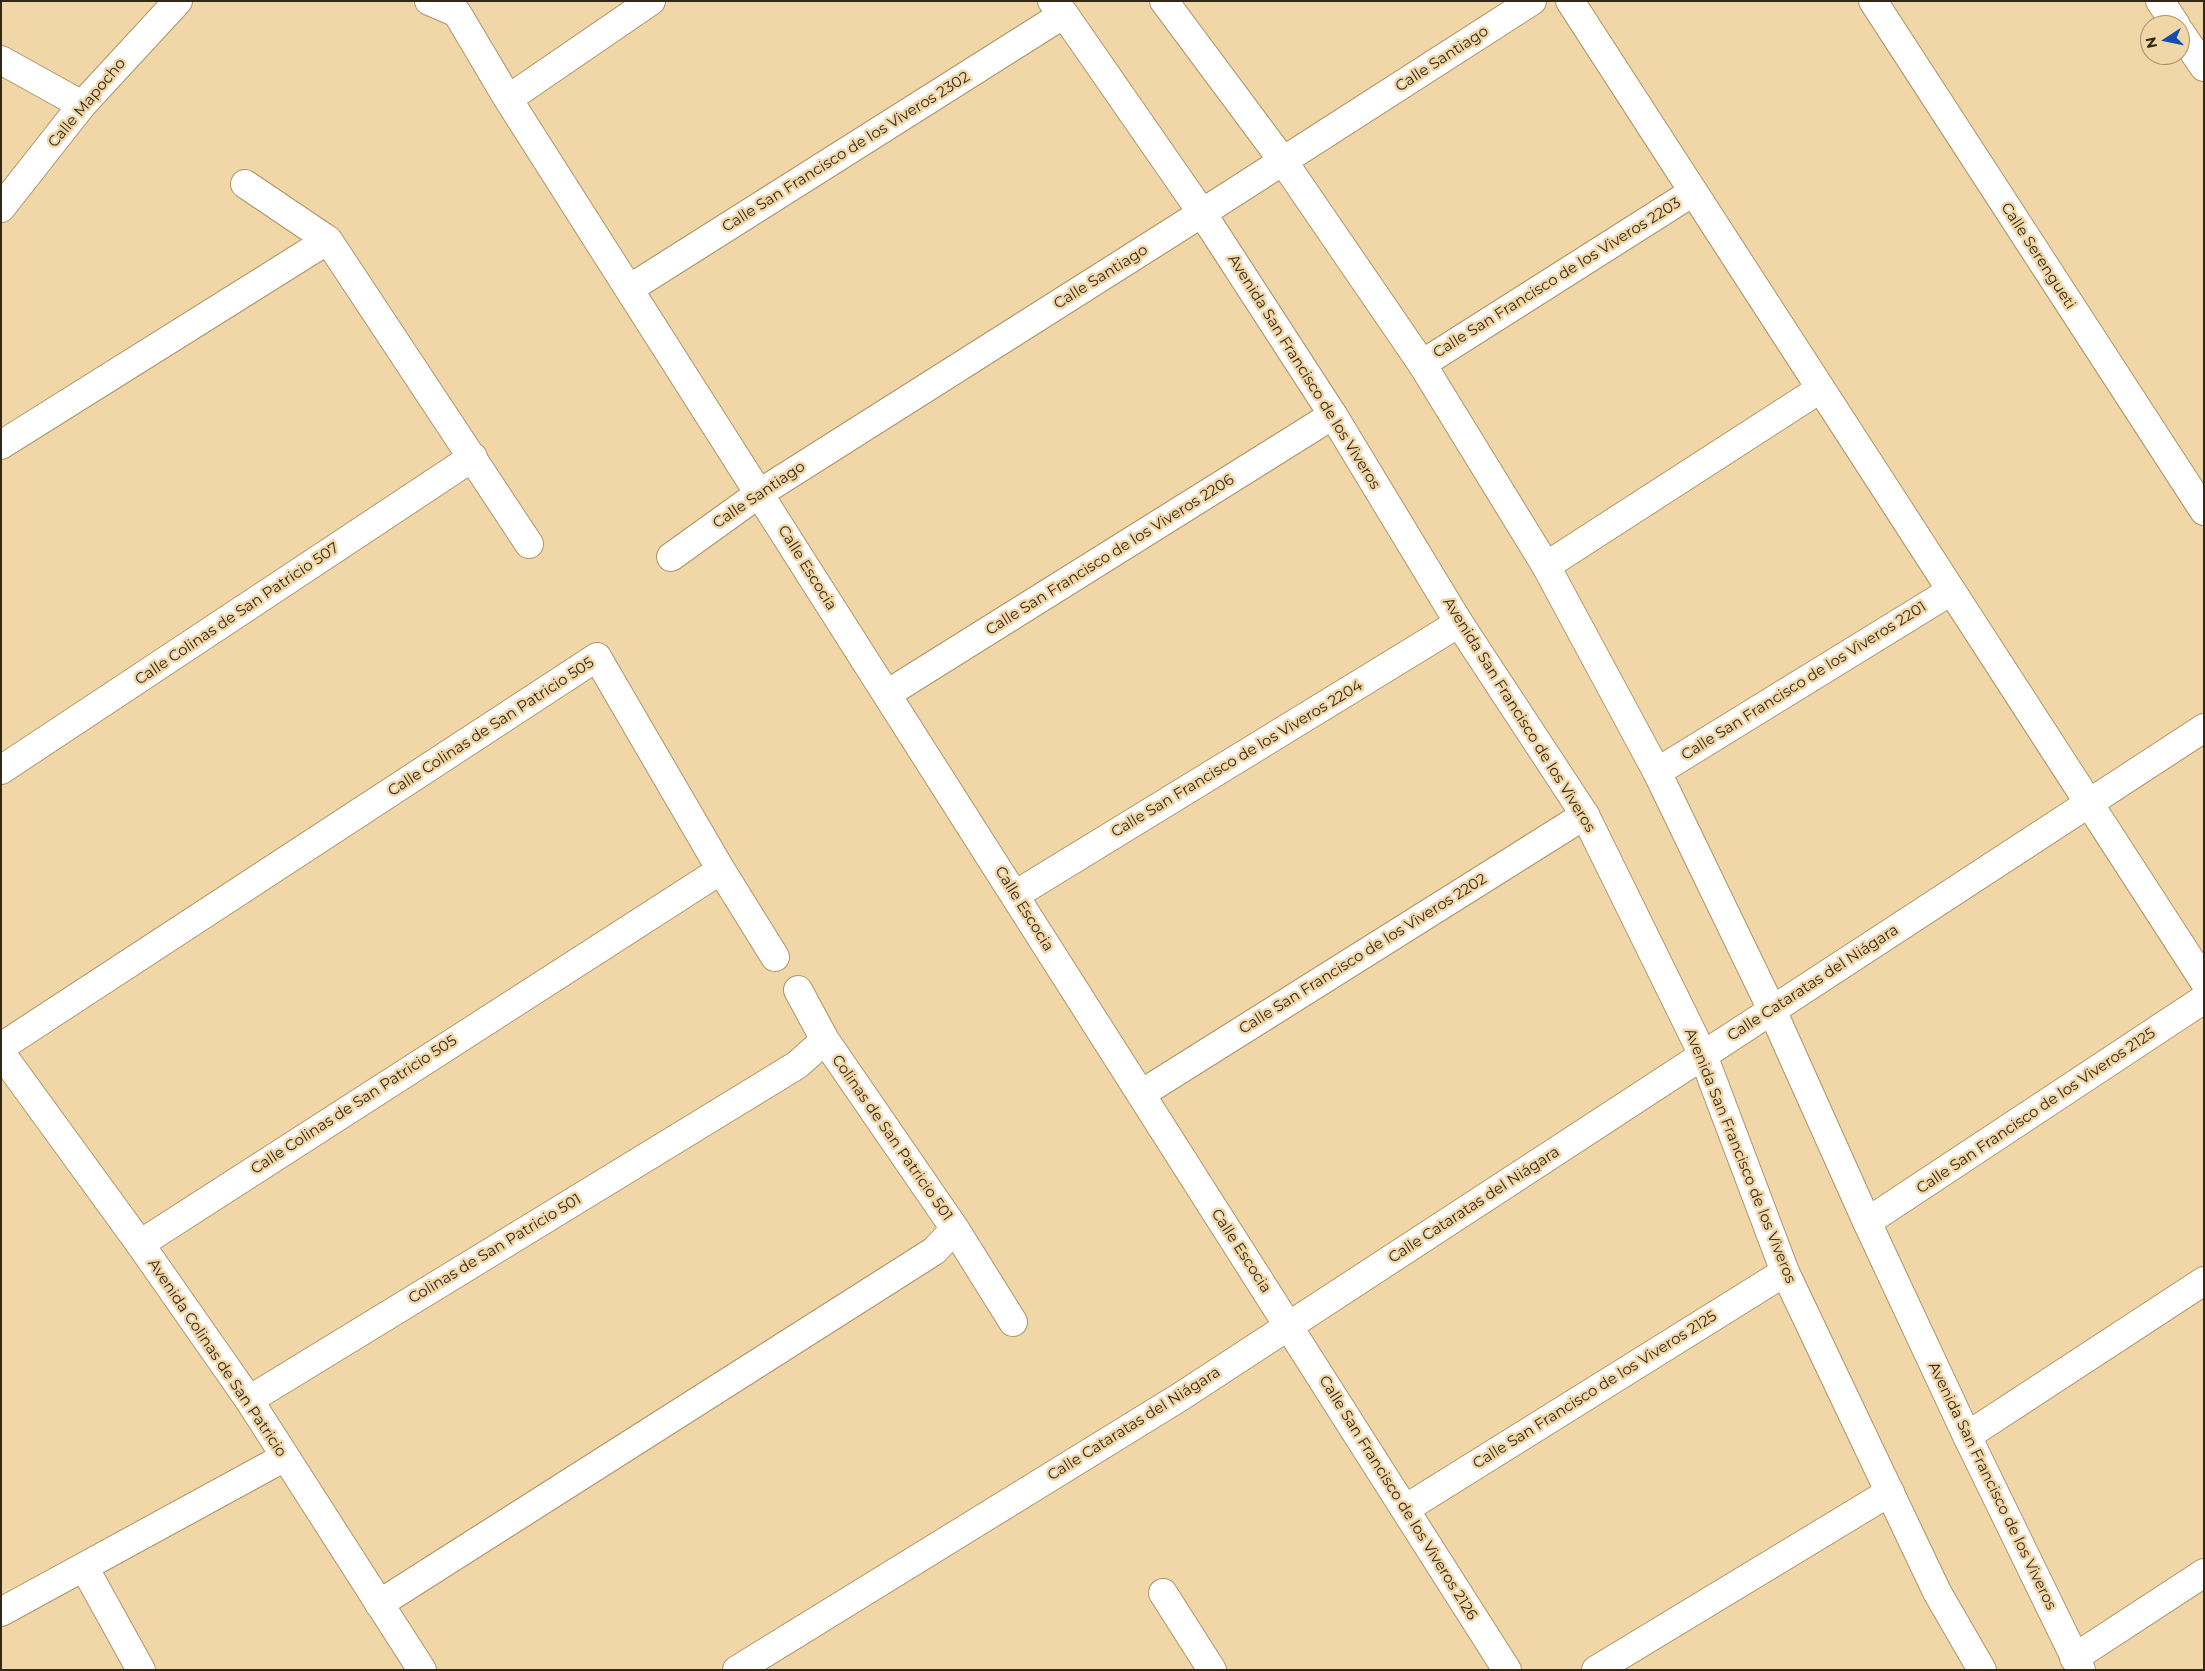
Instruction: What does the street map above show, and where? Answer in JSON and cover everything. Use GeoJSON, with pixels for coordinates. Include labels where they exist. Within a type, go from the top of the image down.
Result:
{"type":"FeatureCollection","features":[{"type":"Feature","properties":{"kind":"street","name":"Calle Mapocho"},"geometry":{"type":"LineString","coordinates":[[1,208],[82,105],[178,1]]}},
{"type":"Feature","properties":{"kind":"street"},"geometry":{"type":"LineString","coordinates":[[429,1],[457,12],[508,99],[760,493]]}},
{"type":"Feature","properties":{"kind":"street"},"geometry":{"type":"LineString","coordinates":[[508,99],[651,1]]}},
{"type":"Feature","properties":{"kind":"street","name":"Avenida San Francisco de los Viveros"},"geometry":{"type":"LineString","coordinates":[[1164,1],[1283,161],[1422,364],[1546,566],[1658,772],[1772,1010],[1867,1222],[1967,1436],[2078,1664]]}},
{"type":"Feature","properties":{"kind":"street","name":"Calle Santiago"},"geometry":{"type":"LineString","coordinates":[[671,557],[760,493],[1532,1]]}},
{"type":"Feature","properties":{"kind":"street"},"geometry":{"type":"LineString","coordinates":[[1570,1],[2204,981]]}},
{"type":"Feature","properties":{"kind":"street","name":"Calle Serengueti"},"geometry":{"type":"LineString","coordinates":[[1873,1],[2204,511]]}},
{"type":"Feature","properties":{"kind":"street"},"geometry":{"type":"LineString","coordinates":[[2160,1],[2169,15]]}},
{"type":"Feature","properties":{"kind":"street","name":"Avenida San Francisco de los Viveros"},"geometry":{"type":"LineString","coordinates":[[1058,8],[1202,213],[1334,415],[1459,623],[1585,815],[1702,1055],[1785,1272],[1936,1592],[1982,1670]]}},
{"type":"Feature","properties":{"kind":"street","name":"Calle San Francisco de los Viveros 2302"},"geometry":{"type":"LineString","coordinates":[[629,289],[1058,8]]}},
{"type":"Feature","properties":{"kind":"street"},"geometry":{"type":"LineString","coordinates":[[2190,47],[2204,67]]}},
{"type":"Feature","properties":{"kind":"street"},"geometry":{"type":"LineString","coordinates":[[1,60],[82,105]]}},
{"type":"Feature","properties":{"kind":"street"},"geometry":{"type":"LineString","coordinates":[[245,184],[328,240],[529,544]]}},
{"type":"Feature","properties":{"kind":"street","name":"Calle San Francisco de los Viveros 2203"},"geometry":{"type":"LineString","coordinates":[[1422,364],[1693,192]]}},
{"type":"Feature","properties":{"kind":"street"},"geometry":{"type":"LineString","coordinates":[[1,445],[328,240]]}},
{"type":"Feature","properties":{"kind":"street"},"geometry":{"type":"LineString","coordinates":[[1546,566],[1820,389]]}},
{"type":"Feature","properties":{"kind":"street","name":"Calle San Francisco de los Viveros 2206"},"geometry":{"type":"LineString","coordinates":[[887,694],[1334,415]]}},
{"type":"Feature","properties":{"kind":"street","name":"Calle Colinas de San Patricio 507"},"geometry":{"type":"LineString","coordinates":[[1,770],[473,457]]}},
{"type":"Feature","properties":{"kind":"street","name":"Calle Escocia"},"geometry":{"type":"LineString","coordinates":[[760,493],[1289,1326]]}},
{"type":"Feature","properties":{"kind":"street","name":"Calle San Francisco de los Viveros 2201"},"geometry":{"type":"LineString","coordinates":[[1658,772],[1951,591]]}},
{"type":"Feature","properties":{"kind":"street","name":"Calle San Francisco de los Viveros 2204"},"geometry":{"type":"LineString","coordinates":[[1015,895],[1459,623]]}},
{"type":"Feature","properties":{"kind":"street","name":"Calle Colinas de San Patricio 505"},"geometry":{"type":"LineString","coordinates":[[1,1047],[597,657],[721,870],[140,1244]]}},
{"type":"Feature","properties":{"kind":"street","name":"Calle Cataratas del Niágara"},"geometry":{"type":"LineString","coordinates":[[737,1670],[1180,1397],[2204,728]]}},
{"type":"Feature","properties":{"kind":"street","name":"Calle San Francisco de los Viveros 2202"},"geometry":{"type":"LineString","coordinates":[[1141,1094],[1585,815]]}},
{"type":"Feature","properties":{"kind":"street"},"geometry":{"type":"LineString","coordinates":[[721,870],[774,957]]}},
{"type":"Feature","properties":{"kind":"street"},"geometry":{"type":"LineString","coordinates":[[798,990],[825,1040]]}},
{"type":"Feature","properties":{"kind":"street","name":"Calle San Francisco de los Viveros 2125"},"geometry":{"type":"LineString","coordinates":[[1867,1222],[2204,999]]}},
{"type":"Feature","properties":{"kind":"street","name":"Colinas de San Patricio 501"},"geometry":{"type":"LineString","coordinates":[[249,1400],[788,1070],[825,1040],[955,1229],[934,1251],[379,1604]]}},
{"type":"Feature","properties":{"kind":"street","name":"Avenida Colinas de San Patricio"},"geometry":{"type":"LineString","coordinates":[[1,1053],[140,1244],[249,1400],[422,1670]]}},
{"type":"Feature","properties":{"kind":"street"},"geometry":{"type":"LineString","coordinates":[[955,1229],[1013,1322]]}},
{"type":"Feature","properties":{"kind":"street","name":"Calle San Francisco de los Viveros 2125"},"geometry":{"type":"LineString","coordinates":[[1405,1509],[1785,1272]]}},
{"type":"Feature","properties":{"kind":"street"},"geometry":{"type":"LineString","coordinates":[[1967,1436],[2204,1281]]}},
{"type":"Feature","properties":{"kind":"street","name":"Calle San Francisco de los Viveros 2126"},"geometry":{"type":"LineString","coordinates":[[1289,1326],[1507,1670]]}},
{"type":"Feature","properties":{"kind":"street"},"geometry":{"type":"LineString","coordinates":[[1,1612],[285,1457]]}},
{"type":"Feature","properties":{"kind":"street"},"geometry":{"type":"LineString","coordinates":[[1596,1670],[1890,1492]]}},
{"type":"Feature","properties":{"kind":"street"},"geometry":{"type":"LineString","coordinates":[[84,1567],[141,1670]]}},
{"type":"Feature","properties":{"kind":"street"},"geometry":{"type":"LineString","coordinates":[[2078,1664],[2204,1573]]}},
{"type":"Feature","properties":{"kind":"street"},"geometry":{"type":"LineString","coordinates":[[1163,1593],[1212,1670]]}}]}
